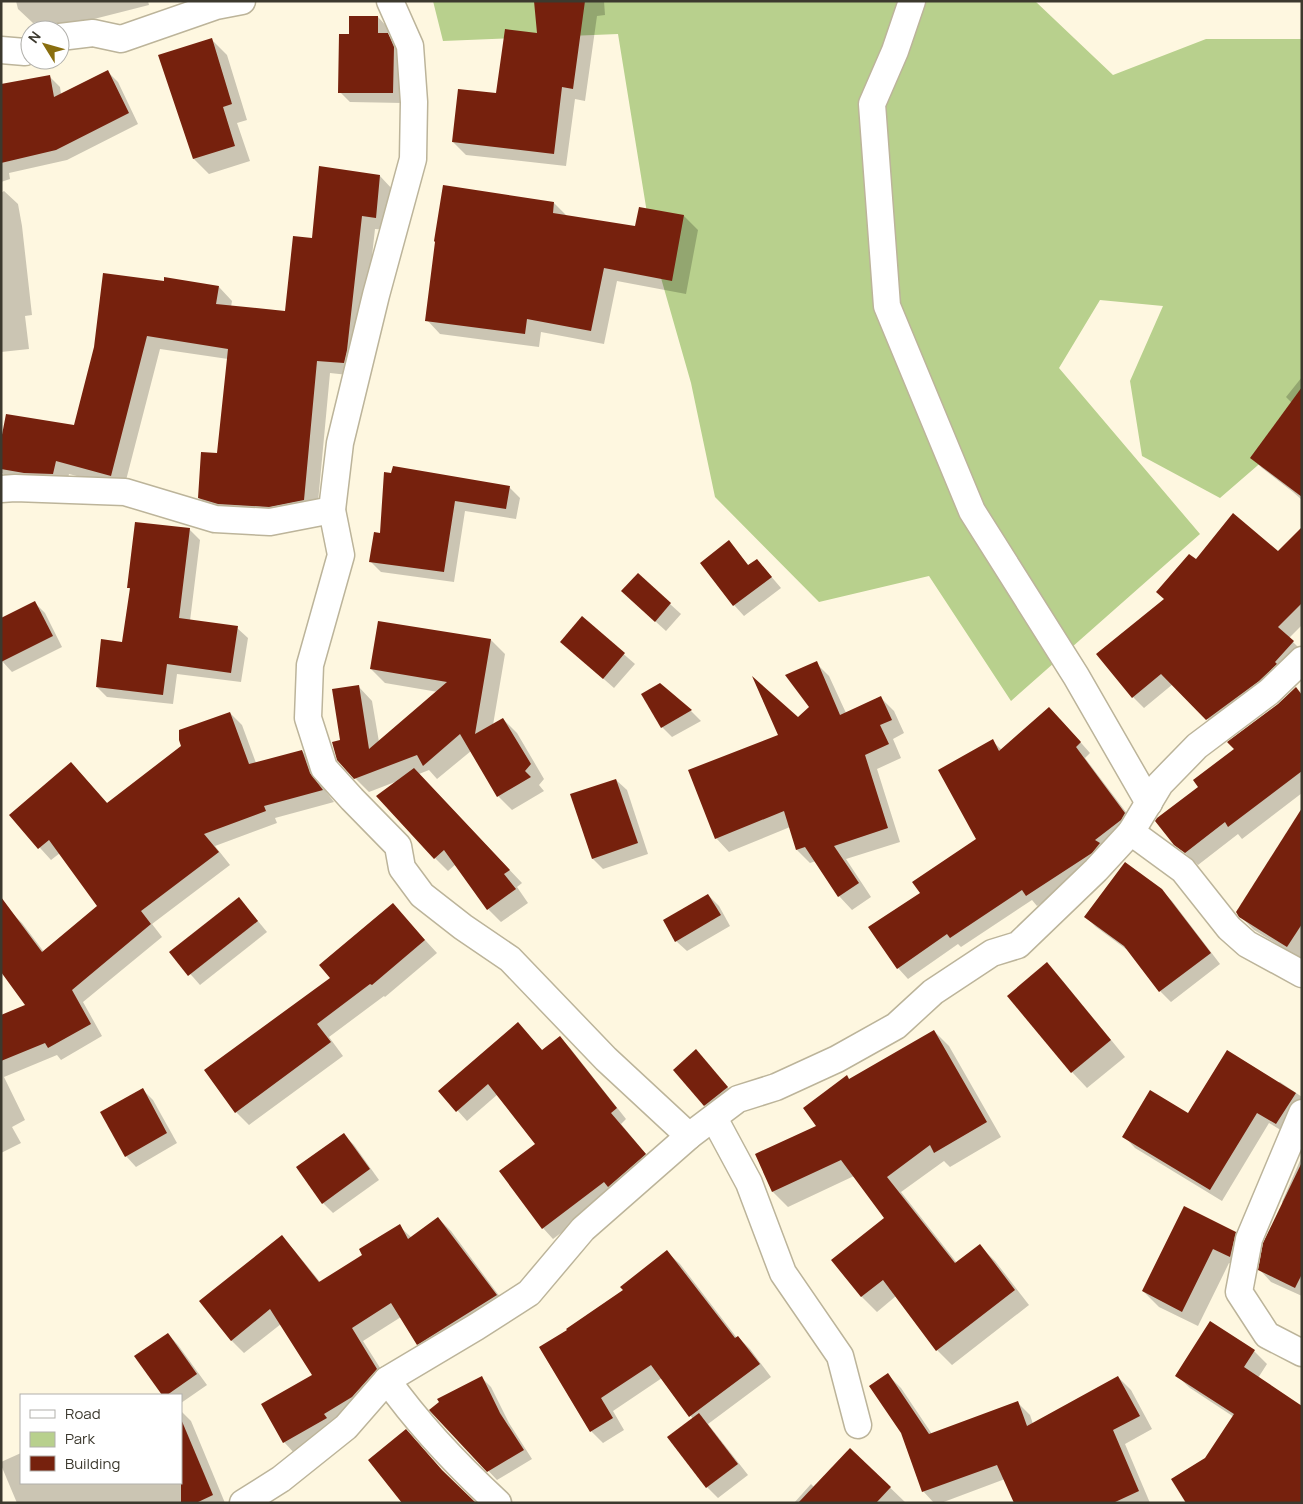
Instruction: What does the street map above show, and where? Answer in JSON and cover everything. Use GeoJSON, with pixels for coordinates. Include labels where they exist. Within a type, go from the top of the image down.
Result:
{"type":"FeatureCollection","features":[{"type":"Feature","properties":{"kind":"street"},"geometry":{"type":"LineString","coordinates":[[70,36],[93,34],[121,38],[216,6],[242,1]]}},
{"type":"Feature","properties":{"kind":"street"},"geometry":{"type":"LineString","coordinates":[[390,1],[410,46],[414,102],[413,159],[376,295],[340,443],[332,510],[341,555],[310,665],[308,718],[324,768],[398,846],[402,868],[422,895],[463,927],[510,959],[606,1059],[689,1136]]}},
{"type":"Feature","properties":{"kind":"street"},"geometry":{"type":"LineString","coordinates":[[912,1],[895,51],[872,104],[888,306],[972,511],[1076,676],[1149,803]]}},
{"type":"Feature","properties":{"kind":"street"},"geometry":{"type":"LineString","coordinates":[[1,50],[20,52]]}},
{"type":"Feature","properties":{"kind":"street"},"geometry":{"type":"LineString","coordinates":[[1,489],[125,492],[215,519],[270,522],[332,510]]}},
{"type":"Feature","properties":{"kind":"street"},"geometry":{"type":"LineString","coordinates":[[243,1503],[281,1479],[346,1427],[387,1380],[529,1293],[583,1229],[689,1136],[738,1099],[776,1087],[837,1059],[896,1026],[933,992],[992,953],[1018,945],[1096,870],[1131,832],[1160,784],[1197,746],[1269,692],[1302,660]]}},
{"type":"Feature","properties":{"kind":"street"},"geometry":{"type":"LineString","coordinates":[[1131,832],[1182,870],[1229,928],[1247,944],[1302,974]]}},
{"type":"Feature","properties":{"kind":"street"},"geometry":{"type":"LineString","coordinates":[[1302,1113],[1249,1239],[1239,1292],[1267,1335],[1302,1353]]}},
{"type":"Feature","properties":{"kind":"street"},"geometry":{"type":"LineString","coordinates":[[714,1118],[749,1182],[783,1272],[840,1356],[858,1425]]}},
{"type":"Feature","properties":{"kind":"street"},"geometry":{"type":"LineString","coordinates":[[387,1380],[409,1411],[479,1486],[498,1503]]}},
{"type":"Feature","properties":{"kind":"green space"},"geometry":{"type":"Polygon","coordinates":[[[433,1],[1035,1],[1113,75],[1206,39],[1302,39],[1302,427],[1220,498],[1142,456],[1130,381],[1163,306],[1100,300],[1059,368],[1200,534],[1011,701],[929,576],[819,602],[715,497],[691,383],[653,250],[618,34],[443,41],[433,1]]]}},
{"type":"Feature","properties":{"kind":"building"},"geometry":{"type":"Polygon","coordinates":[[[534,1],[585,1],[573,89],[562,87],[554,154],[452,142],[458,89],[496,93],[505,29],[537,33],[534,1]]]}},
{"type":"Feature","properties":{"kind":"building"},"geometry":{"type":"Polygon","coordinates":[[[349,16],[378,16],[378,33],[388,33],[394,47],[393,93],[338,93],[339,34],[349,34],[349,16]]]}},
{"type":"Feature","properties":{"kind":"building"},"geometry":{"type":"Polygon","coordinates":[[[212,38],[232,104],[223,107],[235,146],[193,159],[158,55],[212,38]]]}},
{"type":"Feature","properties":{"kind":"building"},"geometry":{"type":"Polygon","coordinates":[[[108,70],[129,113],[56,150],[1,163],[1,84],[50,75],[54,97],[108,70]]]}},
{"type":"Feature","properties":{"kind":"building"},"geometry":{"type":"Polygon","coordinates":[[[319,166],[380,175],[376,218],[362,216],[344,363],[317,361],[304,500],[269,507],[218,504],[198,498],[201,452],[217,453],[228,349],[147,336],[111,476],[56,461],[53,474],[24,473],[1,469],[1,440],[6,414],[74,425],[94,347],[103,273],[164,281],[164,277],[219,286],[216,304],[285,311],[293,236],[312,238],[319,166]]]}},
{"type":"Feature","properties":{"kind":"building"},"geometry":{"type":"Polygon","coordinates":[[[443,185],[554,202],[553,213],[635,226],[639,207],[684,215],[672,281],[604,268],[591,331],[527,319],[525,334],[425,321],[434,241],[443,185]]]}},
{"type":"Feature","properties":{"kind":"building"},"geometry":{"type":"Polygon","coordinates":[[[1302,387],[1302,497],[1250,458],[1302,387]]]}},
{"type":"Feature","properties":{"kind":"building"},"geometry":{"type":"Polygon","coordinates":[[[393,466],[510,486],[506,509],[455,501],[444,572],[369,562],[374,532],[380,533],[384,472],[391,473],[393,466]]]}},
{"type":"Feature","properties":{"kind":"building"},"geometry":{"type":"Polygon","coordinates":[[[1233,513],[1278,551],[1302,527],[1302,603],[1278,627],[1294,641],[1275,662],[1277,664],[1259,681],[1206,720],[1161,674],[1132,698],[1096,654],[1164,599],[1156,592],[1189,554],[1196,559],[1233,513]]]}},
{"type":"Feature","properties":{"kind":"building"},"geometry":{"type":"Polygon","coordinates":[[[135,522],[190,528],[179,618],[238,626],[231,673],[167,664],[163,695],[96,687],[101,639],[122,642],[130,588],[127,588],[135,522]]]}},
{"type":"Feature","properties":{"kind":"building"},"geometry":{"type":"Polygon","coordinates":[[[729,540],[748,565],[757,559],[772,577],[733,606],[700,563],[729,540]]]}},
{"type":"Feature","properties":{"kind":"building"},"geometry":{"type":"Polygon","coordinates":[[[638,573],[671,603],[655,622],[621,591],[638,573]]]}},
{"type":"Feature","properties":{"kind":"building"},"geometry":{"type":"Polygon","coordinates":[[[35,601],[53,636],[1,662],[1,618],[35,601]]]}},
{"type":"Feature","properties":{"kind":"building"},"geometry":{"type":"Polygon","coordinates":[[[582,616],[625,653],[603,679],[560,642],[582,616]]]}},
{"type":"Feature","properties":{"kind":"building"},"geometry":{"type":"Polygon","coordinates":[[[378,621],[491,639],[475,734],[503,718],[531,764],[525,771],[531,777],[497,797],[460,734],[423,766],[417,755],[354,779],[337,760],[332,742],[340,740],[332,689],[359,685],[369,749],[447,682],[370,669],[378,621]]]}},
{"type":"Feature","properties":{"kind":"building"},"geometry":{"type":"Polygon","coordinates":[[[817,661],[840,715],[881,696],[892,720],[880,725],[889,744],[865,755],[888,828],[834,846],[859,883],[838,897],[805,847],[796,850],[784,811],[715,839],[688,770],[778,735],[752,676],[798,717],[809,707],[785,675],[817,661]]]}},
{"type":"Feature","properties":{"kind":"building"},"geometry":{"type":"Polygon","coordinates":[[[660,683],[692,710],[661,728],[641,694],[660,683]]]}},
{"type":"Feature","properties":{"kind":"building"},"geometry":{"type":"Polygon","coordinates":[[[1296,687],[1302,695],[1302,771],[1228,827],[1225,822],[1185,853],[1174,845],[1155,821],[1157,818],[1198,787],[1193,780],[1234,749],[1227,742],[1278,704],[1296,687]]]}},
{"type":"Feature","properties":{"kind":"building"},"geometry":{"type":"Polygon","coordinates":[[[1049,707],[1081,742],[1076,747],[1125,813],[1121,820],[1095,840],[1100,843],[1092,853],[1026,896],[1022,890],[950,938],[947,934],[897,969],[868,927],[920,893],[912,882],[976,839],[938,770],[993,739],[999,751],[1049,707]]]}},
{"type":"Feature","properties":{"kind":"building"},"geometry":{"type":"Polygon","coordinates":[[[230,712],[249,764],[302,750],[310,773],[323,790],[264,806],[266,811],[204,834],[219,852],[141,911],[151,924],[72,990],[91,1024],[48,1048],[45,1043],[1,1061],[1,1015],[25,1005],[1,972],[1,897],[42,952],[97,906],[49,840],[38,849],[9,815],[71,762],[107,803],[181,746],[179,730],[230,712]]]}},
{"type":"Feature","properties":{"kind":"building"},"geometry":{"type":"Polygon","coordinates":[[[414,768],[510,870],[504,874],[516,889],[487,910],[444,850],[434,859],[376,796],[414,768]]]}},
{"type":"Feature","properties":{"kind":"building"},"geometry":{"type":"Polygon","coordinates":[[[616,779],[638,843],[592,859],[570,794],[616,779]]]}},
{"type":"Feature","properties":{"kind":"building"},"geometry":{"type":"Polygon","coordinates":[[[1302,808],[1302,924],[1287,947],[1239,917],[1236,912],[1302,808]]]}},
{"type":"Feature","properties":{"kind":"building"},"geometry":{"type":"Polygon","coordinates":[[[1125,862],[1162,889],[1211,953],[1159,992],[1124,946],[1084,917],[1125,862]]]}},
{"type":"Feature","properties":{"kind":"building"},"geometry":{"type":"Polygon","coordinates":[[[708,894],[721,915],[675,942],[663,920],[708,894]]]}},
{"type":"Feature","properties":{"kind":"building"},"geometry":{"type":"Polygon","coordinates":[[[239,897],[258,921],[188,976],[169,952],[239,897]]]}},
{"type":"Feature","properties":{"kind":"building"},"geometry":{"type":"Polygon","coordinates":[[[393,903],[425,940],[372,985],[370,984],[317,1024],[331,1042],[235,1113],[204,1070],[330,978],[319,965],[393,903]]]}},
{"type":"Feature","properties":{"kind":"building"},"geometry":{"type":"Polygon","coordinates":[[[1047,962],[1111,1040],[1071,1073],[1007,996],[1047,962]]]}},
{"type":"Feature","properties":{"kind":"building"},"geometry":{"type":"Polygon","coordinates":[[[518,1022],[542,1050],[560,1036],[617,1108],[611,1113],[646,1154],[608,1187],[604,1182],[542,1229],[499,1171],[535,1144],[488,1084],[456,1112],[438,1091],[518,1022]]]}},
{"type":"Feature","properties":{"kind":"building"},"geometry":{"type":"Polygon","coordinates":[[[934,1030],[987,1122],[934,1153],[930,1145],[887,1177],[955,1263],[980,1244],[1015,1290],[936,1351],[883,1280],[861,1297],[831,1260],[884,1218],[841,1160],[772,1192],[755,1154],[816,1126],[803,1108],[847,1075],[849,1079],[934,1030]]]}},
{"type":"Feature","properties":{"kind":"building"},"geometry":{"type":"Polygon","coordinates":[[[696,1049],[728,1087],[704,1106],[673,1070],[696,1049]]]}},
{"type":"Feature","properties":{"kind":"building"},"geometry":{"type":"Polygon","coordinates":[[[1227,1050],[1296,1093],[1276,1124],[1257,1113],[1210,1190],[1122,1137],[1150,1090],[1188,1113],[1227,1050]]]}},
{"type":"Feature","properties":{"kind":"building"},"geometry":{"type":"Polygon","coordinates":[[[143,1088],[167,1133],[125,1157],[100,1112],[143,1088]]]}},
{"type":"Feature","properties":{"kind":"building"},"geometry":{"type":"Polygon","coordinates":[[[344,1133],[370,1169],[322,1204],[296,1167],[344,1133]]]}},
{"type":"Feature","properties":{"kind":"building"},"geometry":{"type":"Polygon","coordinates":[[[1302,1162],[1302,1274],[1295,1288],[1258,1270],[1263,1243],[1302,1162]]]}},
{"type":"Feature","properties":{"kind":"building"},"geometry":{"type":"Polygon","coordinates":[[[1184,1206],[1236,1232],[1230,1257],[1213,1249],[1182,1312],[1142,1291],[1184,1206]]]}},
{"type":"Feature","properties":{"kind":"building"},"geometry":{"type":"Polygon","coordinates":[[[438,1217],[497,1295],[417,1345],[391,1303],[352,1328],[377,1369],[352,1397],[324,1414],[327,1418],[283,1443],[261,1404],[312,1375],[270,1309],[231,1341],[199,1301],[282,1235],[319,1282],[362,1255],[359,1249],[400,1224],[408,1239],[438,1217]]]}},
{"type":"Feature","properties":{"kind":"building"},"geometry":{"type":"Polygon","coordinates":[[[667,1250],[735,1338],[738,1336],[760,1364],[689,1417],[651,1365],[601,1398],[613,1418],[590,1432],[539,1347],[567,1330],[623,1290],[620,1287],[667,1250]]]}},
{"type":"Feature","properties":{"kind":"building"},"geometry":{"type":"Polygon","coordinates":[[[1210,1321],[1255,1350],[1244,1367],[1302,1406],[1302,1503],[1186,1503],[1171,1479],[1205,1458],[1234,1414],[1175,1376],[1210,1321]]]}},
{"type":"Feature","properties":{"kind":"building"},"geometry":{"type":"Polygon","coordinates":[[[168,1333],[197,1374],[168,1394],[161,1394],[134,1356],[168,1333]]]}},
{"type":"Feature","properties":{"kind":"building"},"geometry":{"type":"Polygon","coordinates":[[[888,1373],[929,1434],[1018,1401],[1027,1426],[1118,1376],[1140,1416],[1113,1430],[1139,1491],[1113,1503],[1014,1503],[997,1465],[922,1492],[901,1433],[869,1386],[888,1373]]]}},
{"type":"Feature","properties":{"kind":"building"},"geometry":{"type":"Polygon","coordinates":[[[482,1376],[500,1413],[524,1450],[487,1472],[429,1410],[439,1402],[437,1399],[482,1376]]]}},
{"type":"Feature","properties":{"kind":"building"},"geometry":{"type":"Polygon","coordinates":[[[699,1413],[738,1464],[706,1488],[667,1437],[699,1413]]]}},
{"type":"Feature","properties":{"kind":"building"},"geometry":{"type":"Polygon","coordinates":[[[182,1421],[213,1495],[196,1503],[181,1503],[182,1421]]]}},
{"type":"Feature","properties":{"kind":"building"},"geometry":{"type":"Polygon","coordinates":[[[406,1429],[442,1470],[476,1503],[402,1503],[368,1460],[406,1429]]]}},
{"type":"Feature","properties":{"kind":"building"},"geometry":{"type":"Polygon","coordinates":[[[850,1448],[891,1487],[876,1503],[798,1503],[850,1448]]]}}]}
